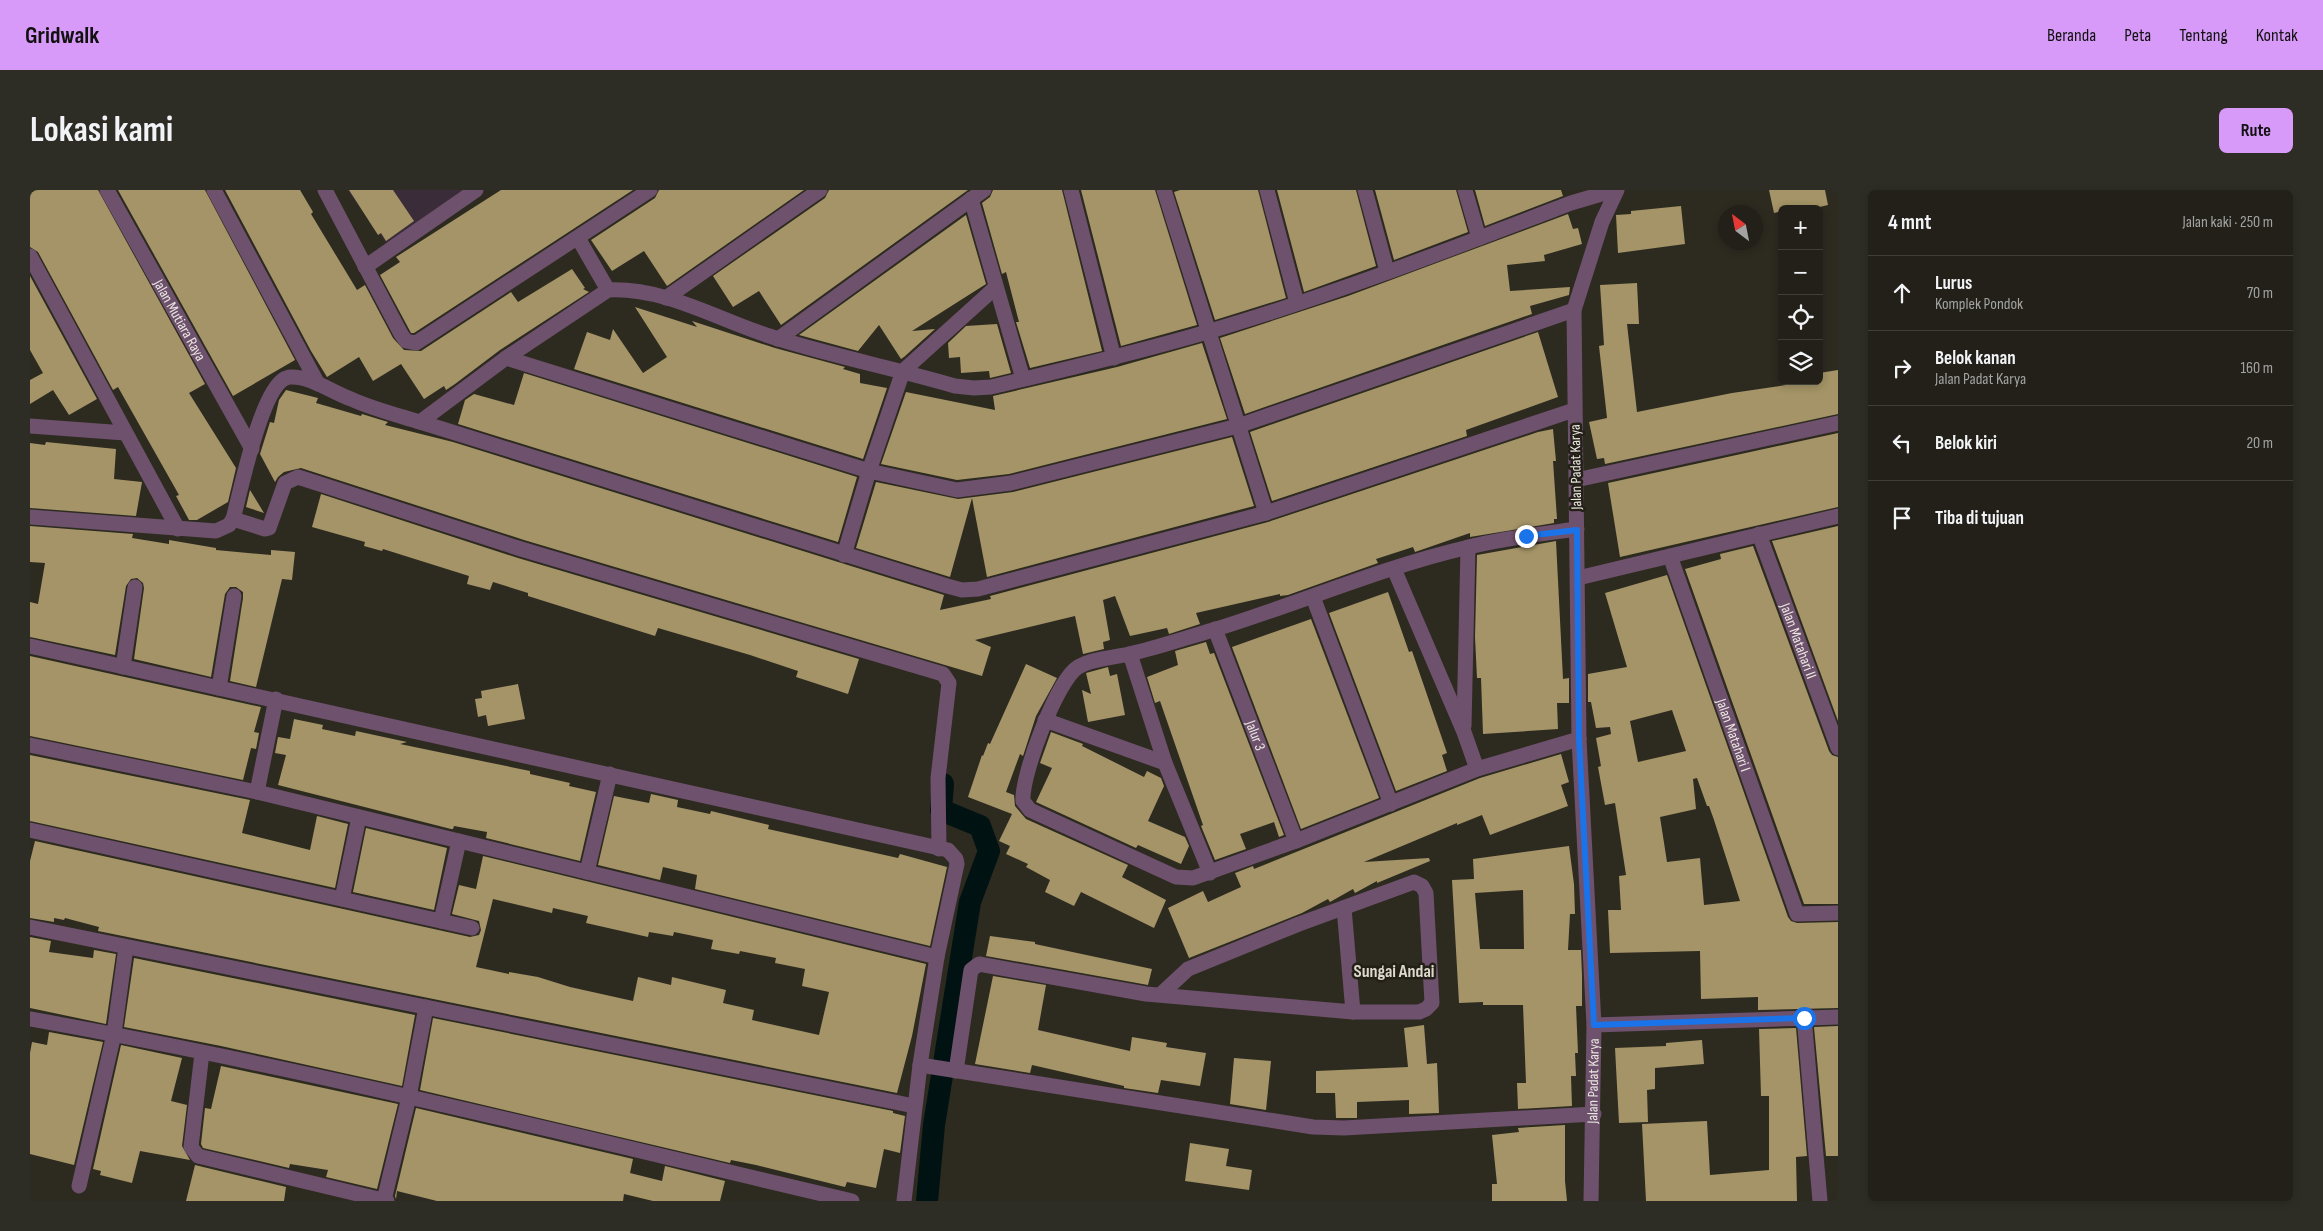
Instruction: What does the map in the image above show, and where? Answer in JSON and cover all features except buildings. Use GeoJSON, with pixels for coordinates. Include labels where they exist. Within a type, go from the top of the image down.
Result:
{"type":"FeatureCollection","features":[{"type":"Feature","properties":{"kind":"street","name":"Jalan Mutiara Raya"},"geometry":{"type":"LineString","coordinates":[[107,190],[252,449]]}},
{"type":"Feature","properties":{"kind":"street"},"geometry":{"type":"LineString","coordinates":[[214,190],[318,384]]}},
{"type":"Feature","properties":{"kind":"street"},"geometry":{"type":"LineString","coordinates":[[325,190],[401,334],[406,340],[416,344],[650,190]]}},
{"type":"Feature","properties":{"kind":"street"},"geometry":{"type":"LineString","coordinates":[[365,267],[476,190]]}},
{"type":"Feature","properties":{"kind":"street"},"geometry":{"type":"LineString","coordinates":[[666,298],[820,190]]}},
{"type":"Feature","properties":{"kind":"street"},"geometry":{"type":"LineString","coordinates":[[778,339],[984,190]]}},
{"type":"Feature","properties":{"kind":"street"},"geometry":{"type":"LineString","coordinates":[[1071,190],[1114,358]]}},
{"type":"Feature","properties":{"kind":"street"},"geometry":{"type":"LineString","coordinates":[[1164,190],[1266,513]]}},
{"type":"Feature","properties":{"kind":"street"},"geometry":{"type":"LineString","coordinates":[[1267,190],[1297,303]]}},
{"type":"Feature","properties":{"kind":"street"},"geometry":{"type":"LineString","coordinates":[[1365,190],[1387,271]]}},
{"type":"Feature","properties":{"kind":"street"},"geometry":{"type":"LineString","coordinates":[[1465,190],[1478,238]]}},
{"type":"Feature","properties":{"kind":"street"},"geometry":{"type":"LineString","coordinates":[[420,422],[506,358],[608,290],[623,289],[666,298],[778,339],[955,386],[991,387],[1114,358],[1208,332],[1297,303],[1478,238],[1569,197],[1616,190]]}},
{"type":"Feature","properties":{"kind":"street","name":"Jalan Padat Karya"},"geometry":{"type":"LineString","coordinates":[[1591,1201],[1594,1114],[1594,1025],[1579,739],[1574,310],[1602,222],[1616,190]]}},
{"type":"Feature","properties":{"kind":"street"},"geometry":{"type":"LineString","coordinates":[[971,199],[1023,379]]}},
{"type":"Feature","properties":{"kind":"street"},"geometry":{"type":"LineString","coordinates":[[578,238],[608,290]]}},
{"type":"Feature","properties":{"kind":"street"},"geometry":{"type":"LineString","coordinates":[[30,256],[178,529]]}},
{"type":"Feature","properties":{"kind":"street"},"geometry":{"type":"LineString","coordinates":[[844,554],[869,471],[903,371],[923,351],[953,328],[996,287]]}},
{"type":"Feature","properties":{"kind":"street"},"geometry":{"type":"LineString","coordinates":[[506,358],[869,471],[940,488],[957,490],[1011,483],[1238,426],[1574,310]]}},
{"type":"Feature","properties":{"kind":"street"},"geometry":{"type":"LineString","coordinates":[[30,517],[216,531],[229,525],[233,519],[267,400],[282,380],[288,377],[306,379],[351,400],[947,586],[962,590],[978,589],[1266,513],[1574,410]]}},
{"type":"Feature","properties":{"kind":"street"},"geometry":{"type":"LineString","coordinates":[[1576,480],[1838,422]]}},
{"type":"Feature","properties":{"kind":"street"},"geometry":{"type":"LineString","coordinates":[[30,426],[125,433]]}},
{"type":"Feature","properties":{"kind":"street"},"geometry":{"type":"LineString","coordinates":[[233,519],[265,529],[269,528],[285,483],[298,477],[521,549],[943,674],[949,683],[938,778],[939,849]]}},
{"type":"Feature","properties":{"kind":"street"},"geometry":{"type":"LineString","coordinates":[[1578,578],[1838,516]]}},
{"type":"Feature","properties":{"kind":"street"},"geometry":{"type":"LineString","coordinates":[[1577,530],[1526,536],[1468,547],[1394,569],[1216,629],[1130,654],[1089,662],[1078,667],[1066,680],[1045,720],[1024,784],[1023,801],[1030,810],[1176,877],[1193,878],[1296,841],[1477,769],[1579,739]]}},
{"type":"Feature","properties":{"kind":"street","name":"Jalan Matahari II"},"geometry":{"type":"LineString","coordinates":[[1759,534],[1838,748]]}},
{"type":"Feature","properties":{"kind":"street"},"geometry":{"type":"LineString","coordinates":[[1464,732],[1468,547]]}},
{"type":"Feature","properties":{"kind":"street","name":"Jalan Matahari I"},"geometry":{"type":"LineString","coordinates":[[1670,556],[1798,914],[1838,913]]}},
{"type":"Feature","properties":{"kind":"street"},"geometry":{"type":"LineString","coordinates":[[1394,569],[1464,732],[1477,769]]}},
{"type":"Feature","properties":{"kind":"street"},"geometry":{"type":"LineString","coordinates":[[123,666],[135,587]]}},
{"type":"Feature","properties":{"kind":"street"},"geometry":{"type":"LineString","coordinates":[[219,688],[234,596]]}},
{"type":"Feature","properties":{"kind":"street"},"geometry":{"type":"LineString","coordinates":[[1313,597],[1390,804]]}},
{"type":"Feature","properties":{"kind":"street","name":"Jalur 3"},"geometry":{"type":"LineString","coordinates":[[1216,629],[1296,841]]}},
{"type":"Feature","properties":{"kind":"street"},"geometry":{"type":"LineString","coordinates":[[30,646],[276,699],[948,850],[958,864],[937,957],[940,1068]]}},
{"type":"Feature","properties":{"kind":"street"},"geometry":{"type":"LineString","coordinates":[[1130,654],[1165,763],[1210,873]]}},
{"type":"Feature","properties":{"kind":"street"},"geometry":{"type":"LineString","coordinates":[[258,792],[276,699]]}},
{"type":"Feature","properties":{"kind":"street"},"geometry":{"type":"LineString","coordinates":[[1045,720],[1165,763]]}},
{"type":"Feature","properties":{"kind":"street"},"geometry":{"type":"LineString","coordinates":[[30,744],[258,792],[937,957]]}},
{"type":"Feature","properties":{"kind":"street"},"geometry":{"type":"LineString","coordinates":[[587,872],[610,774]]}},
{"type":"Feature","properties":{"kind":"street"},"geometry":{"type":"LineString","coordinates":[[342,899],[359,817]]}},
{"type":"Feature","properties":{"kind":"street"},"geometry":{"type":"LineString","coordinates":[[30,830],[472,928]]}},
{"type":"Feature","properties":{"kind":"street"},"geometry":{"type":"LineString","coordinates":[[441,921],[460,841]]}},
{"type":"Feature","properties":{"kind":"street"},"geometry":{"type":"LineString","coordinates":[[904,1201],[914,1106],[940,1068],[971,970],[979,964],[1068,981],[1160,995],[1353,1012],[1419,1012],[1426,1010],[1432,1003],[1426,893],[1422,886],[1414,882],[1344,908],[1188,968],[1160,995]]}},
{"type":"Feature","properties":{"kind":"street"},"geometry":{"type":"LineString","coordinates":[[1344,908],[1353,1012]]}},
{"type":"Feature","properties":{"kind":"street"},"geometry":{"type":"LineString","coordinates":[[30,927],[914,1106]]}},
{"type":"Feature","properties":{"kind":"street"},"geometry":{"type":"LineString","coordinates":[[78,1186],[114,1034],[126,947]]}},
{"type":"Feature","properties":{"kind":"street"},"geometry":{"type":"LineString","coordinates":[[202,1053],[191,1146],[193,1153],[198,1156],[386,1200],[409,1097],[426,1007]]}},
{"type":"Feature","properties":{"kind":"street"},"geometry":{"type":"LineString","coordinates":[[1594,1025],[1838,1017]]}},
{"type":"Feature","properties":{"kind":"street"},"geometry":{"type":"LineString","coordinates":[[1804,1018],[1820,1201]]}},
{"type":"Feature","properties":{"kind":"street"},"geometry":{"type":"LineString","coordinates":[[30,1019],[114,1034],[409,1097],[852,1201]]}},
{"type":"Feature","properties":{"kind":"street"},"geometry":{"type":"LineString","coordinates":[[940,1068],[1312,1127],[1344,1128],[1594,1114]]}},
{"type":"Feature","properties":{"kind":"shaded area"},"geometry":{"type":"Polygon","coordinates":[[[347,190],[471,190],[390,248],[347,190]]]}},
{"type":"Feature","properties":{"kind":"waterway"},"geometry":{"type":"LineString","coordinates":[[927,1201],[934,1125],[970,902],[989,851],[980,826],[941,810],[943,784]]}},
{"type":"Feature","properties":{"kind":"district","name":"Sungai Andai"},"geometry":{"type":"Point","coordinates":[1394,971]}},
{"type":"Feature","properties":{"kind":"route"},"geometry":{"type":"LineString","coordinates":[[1526,536],[1577,530],[1579,739],[1594,1025],[1804,1018]]}}]}
